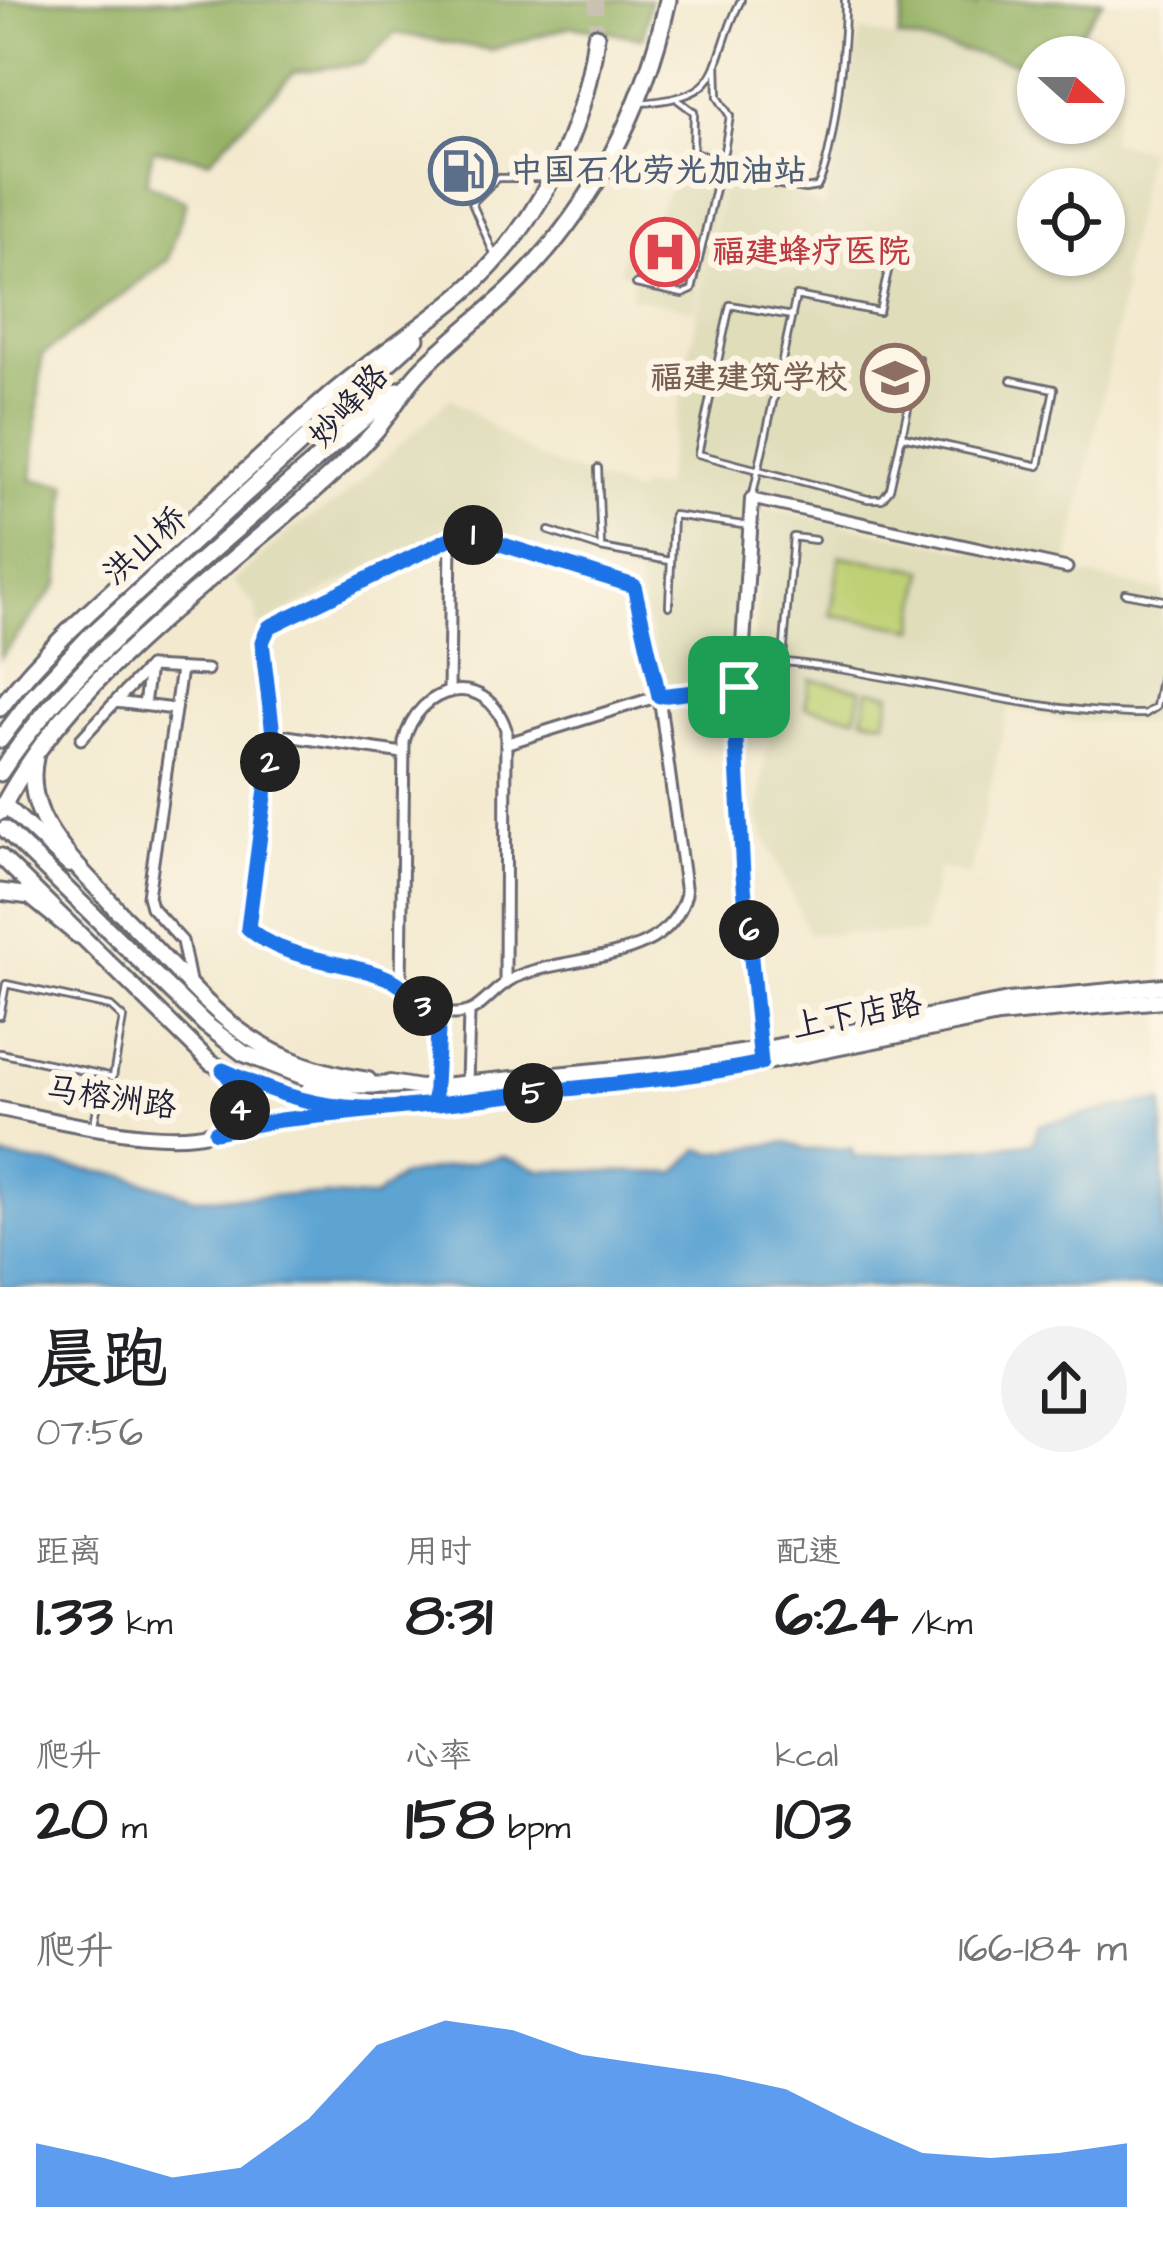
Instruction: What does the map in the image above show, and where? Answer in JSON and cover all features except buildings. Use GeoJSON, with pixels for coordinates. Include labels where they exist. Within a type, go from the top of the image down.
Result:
{"type":"FeatureCollection","features":[{"type":"Feature","properties":{"kind":"main road","name":"妙峰路"},"geometry":{"type":"LineString","coordinates":[[1,805],[76,703],[363,443],[419,372],[510,290],[570,221],[603,173],[637,103],[668,0]]}},
{"type":"Feature","properties":{"kind":"main road","name":"妙峰路"},"geometry":{"type":"LineString","coordinates":[[0,708],[89,610],[350,379],[464,291],[496,258],[532,214],[551,178],[582,103],[596,36]]}},
{"type":"Feature","properties":{"kind":"main road","name":"洪山桥"},"geometry":{"type":"LineString","coordinates":[[0,740],[34,695],[89,637],[342,410],[464,291]]}},
{"type":"Feature","properties":{"kind":"main road"},"geometry":{"type":"LineString","coordinates":[[0,773],[44,710],[84,668],[419,372]]}},
{"type":"Feature","properties":{"kind":"main road"},"geometry":{"type":"LineString","coordinates":[[37,752],[32,787],[37,812],[118,911]]}},
{"type":"Feature","properties":{"kind":"main road","name":"上下店路"},"geometry":{"type":"LineString","coordinates":[[1,805],[118,911],[228,1024],[259,1046],[332,1073],[467,1092]]}},
{"type":"Feature","properties":{"kind":"main road"},"geometry":{"type":"LineString","coordinates":[[3,832],[205,1024],[243,1054],[326,1085],[397,1084]]}},
{"type":"Feature","properties":{"kind":"main road"},"geometry":{"type":"LineString","coordinates":[[3,832],[184,1014],[239,1060],[298,1088],[388,1107]]}},
{"type":"Feature","properties":{"kind":"main road"},"geometry":{"type":"LineString","coordinates":[[0,856],[186,1041],[223,1070],[320,1103],[388,1107]]}},
{"type":"Feature","properties":{"kind":"main road"},"geometry":{"type":"LineString","coordinates":[[0,892],[30,896],[79,934]]}},
{"type":"Feature","properties":{"kind":"main road","name":"上下店路"},"geometry":{"type":"LineString","coordinates":[[760,1056],[1008,1000],[1163,986]]}},
{"type":"Feature","properties":{"kind":"main road","name":"上下店路"},"geometry":{"type":"LineString","coordinates":[[388,1107],[620,1070],[760,1056],[998,1015],[1163,1000]]}},
{"type":"Feature","properties":{"kind":"main road"},"geometry":{"type":"LineString","coordinates":[[216,1132],[388,1107]]}},
{"type":"Feature","properties":{"kind":"street"},"geometry":{"type":"LineString","coordinates":[[760,1056],[736,742],[752,499],[1067,568]]}},
{"type":"Feature","properties":{"kind":"street"},"geometry":{"type":"LineString","coordinates":[[472,535],[634,586],[659,696],[685,876],[682,908],[658,937],[515,977],[469,1013],[439,1012],[420,1004],[388,979],[297,954],[248,928],[273,734],[262,642],[266,630],[451,538],[472,535]]}},
{"type":"Feature","properties":{"kind":"street"},"geometry":{"type":"LineString","coordinates":[[449,691],[451,538]]}},
{"type":"Feature","properties":{"kind":"street"},"geometry":{"type":"LineString","coordinates":[[144,705],[149,668]]}},
{"type":"Feature","properties":{"kind":"street"},"geometry":{"type":"LineString","coordinates":[[81,739],[149,668],[207,670]]}},
{"type":"Feature","properties":{"kind":"street"},"geometry":{"type":"LineString","coordinates":[[181,669],[148,896],[151,907],[182,941],[191,986]]}},
{"type":"Feature","properties":{"kind":"street"},"geometry":{"type":"LineString","coordinates":[[508,743],[659,696],[739,687]]}},
{"type":"Feature","properties":{"kind":"street"},"geometry":{"type":"LineString","coordinates":[[401,986],[403,753],[407,729],[418,709],[426,700],[449,691],[474,695],[496,710],[508,743],[505,984]]}},
{"type":"Feature","properties":{"kind":"street"},"geometry":{"type":"LineString","coordinates":[[115,702],[175,709]]}},
{"type":"Feature","properties":{"kind":"street"},"geometry":{"type":"LineString","coordinates":[[273,734],[403,753]]}},
{"type":"Feature","properties":{"kind":"street"},"geometry":{"type":"LineString","coordinates":[[426,1104],[439,1012]]}},
{"type":"Feature","properties":{"kind":"street"},"geometry":{"type":"LineString","coordinates":[[467,1092],[469,1013]]}},
{"type":"Feature","properties":{"kind":"street"},"geometry":{"type":"LineString","coordinates":[[216,1132],[237,1118],[242,1105],[238,1090],[223,1070]]}},
{"type":"Feature","properties":{"kind":"street","name":"马榕洲路"},"geometry":{"type":"LineString","coordinates":[[0,1109],[154,1136],[216,1132]]}},
{"type":"Feature","properties":{"kind":"lane"},"geometry":{"type":"LineString","coordinates":[[637,103],[678,100],[701,88],[717,63],[741,0]]}},
{"type":"Feature","properties":{"kind":"lane"},"geometry":{"type":"LineString","coordinates":[[636,284],[683,294],[692,290],[718,176],[817,187],[824,167],[845,0]]}},
{"type":"Feature","properties":{"kind":"lane"},"geometry":{"type":"LineString","coordinates":[[678,100],[694,112],[693,153],[720,158],[730,116],[718,98],[717,63]]}},
{"type":"Feature","properties":{"kind":"lane"},"geometry":{"type":"LineString","coordinates":[[496,258],[472,203],[497,178],[551,178]]}},
{"type":"Feature","properties":{"kind":"lane"},"geometry":{"type":"LineString","coordinates":[[752,499],[796,296],[879,312],[892,253]]}},
{"type":"Feature","properties":{"kind":"lane"},"geometry":{"type":"LineString","coordinates":[[792,316],[730,305],[698,454],[877,500],[890,489],[919,358]]}},
{"type":"Feature","properties":{"kind":"lane"},"geometry":{"type":"LineString","coordinates":[[902,436],[1039,466],[1054,389],[1011,380]]}},
{"type":"Feature","properties":{"kind":"lane"},"geometry":{"type":"LineString","coordinates":[[598,468],[601,548]]}},
{"type":"Feature","properties":{"kind":"lane"},"geometry":{"type":"LineString","coordinates":[[670,606],[674,515],[750,526]]}},
{"type":"Feature","properties":{"kind":"lane"},"geometry":{"type":"LineString","coordinates":[[549,531],[601,548],[670,561]]}},
{"type":"Feature","properties":{"kind":"lane"},"geometry":{"type":"LineString","coordinates":[[783,661],[793,537],[815,540]]}},
{"type":"Feature","properties":{"kind":"lane"},"geometry":{"type":"LineString","coordinates":[[1125,593],[1163,600]]}},
{"type":"Feature","properties":{"kind":"lane"},"geometry":{"type":"LineString","coordinates":[[740,658],[783,661],[1049,708],[1132,714],[1145,714],[1156,707],[1163,668]]}},
{"type":"Feature","properties":{"kind":"lane"},"geometry":{"type":"LineString","coordinates":[[0,1016],[5,984],[111,1007],[123,1018],[112,1077],[0,1053]]}},
{"type":"Feature","properties":{"kind":"lane"},"geometry":{"type":"LineString","coordinates":[[93,1126],[104,1076]]}},
{"type":"Feature","properties":{"kind":"shaded area","name":"福建建筑学校"},"geometry":{"type":"Polygon","coordinates":[[[861,31],[1017,63],[1017,144],[1122,144],[1147,150],[1125,258],[1125,168],[1017,168],[1017,276],[1121,276],[1120,283],[1125,285],[1068,565],[745,487],[732,682],[665,690],[637,579],[461,526],[361,571],[257,628],[256,607],[233,582],[293,528],[338,502],[451,398],[537,458],[636,494],[637,488],[663,487],[724,179],[790,192],[824,207],[861,31]]]}},
{"type":"Feature","properties":{"kind":"shaded area","name":"福建蜂疗医院"},"geometry":{"type":"Polygon","coordinates":[[[682,157],[724,166],[695,310],[629,297],[634,275],[619,272],[628,231],[651,222],[677,178],[682,157]]]}},
{"type":"Feature","properties":{"kind":"shaded area"},"geometry":{"type":"Polygon","coordinates":[[[762,507],[1160,591],[1163,582],[1163,717],[1151,724],[1070,721],[1008,709],[970,875],[938,868],[923,934],[809,934],[757,819],[773,711],[750,712],[762,507]]]}},
{"type":"Feature","properties":{"kind":"green space"},"geometry":{"type":"Polygon","coordinates":[[[0,0],[650,0],[643,38],[572,26],[491,50],[395,33],[364,63],[294,72],[209,160],[153,149],[146,183],[186,201],[168,260],[42,355],[32,480],[67,484],[59,583],[0,658],[0,0]]]}},
{"type":"Feature","properties":{"kind":"green space"},"geometry":{"type":"Polygon","coordinates":[[[906,0],[946,0],[976,7],[978,0],[1103,0],[1078,36],[1017,36],[1017,62],[898,37],[906,0]]]}},
{"type":"Feature","properties":{"kind":"green space"},"geometry":{"type":"Polygon","coordinates":[[[840,556],[924,570],[915,629],[831,615],[840,556]]]}},
{"type":"Feature","properties":{"kind":"green space"},"geometry":{"type":"Polygon","coordinates":[[[810,679],[861,689],[856,717],[805,707],[810,679]]]}},
{"type":"Feature","properties":{"kind":"green space"},"geometry":{"type":"Polygon","coordinates":[[[868,690],[891,694],[886,721],[863,718],[868,690]]]}},
{"type":"Feature","properties":{"kind":"water"},"geometry":{"type":"Polygon","coordinates":[[[1163,1102],[1163,1287],[0,1287],[0,1157],[123,1175],[195,1198],[373,1198],[401,1176],[502,1156],[540,1170],[676,1173],[699,1149],[714,1153],[788,1142],[806,1150],[852,1148],[854,1158],[1033,1143],[1039,1125],[1163,1102]]]}},
{"type":"Feature","properties":{"kind":"tunnel"},"geometry":{"type":"LineString","coordinates":[[596,0],[596,36]]}},
{"type":"Feature","properties":{"kind":"place","name":"中国石化劳光加油站"},"geometry":{"type":"Point","coordinates":[463,171]}},
{"type":"Feature","properties":{"kind":"place","name":"福建蜂疗医院"},"geometry":{"type":"Point","coordinates":[665,252]}},
{"type":"Feature","properties":{"kind":"place","name":"福建建筑学校"},"geometry":{"type":"Point","coordinates":[895,378]}},
{"type":"Feature","properties":{"kind":"route"},"geometry":{"type":"LineString","coordinates":[[739,687],[659,696],[634,586],[472,535],[451,538],[269,627],[262,642],[273,734],[248,928],[297,954],[388,979],[420,1004],[439,1012],[434,1104],[280,1120],[216,1132],[237,1118],[242,1105],[238,1090],[223,1070],[247,1082],[320,1103],[388,1107],[418,1105],[467,1101],[761,1063],[743,875],[736,742],[739,687]]}}]}
